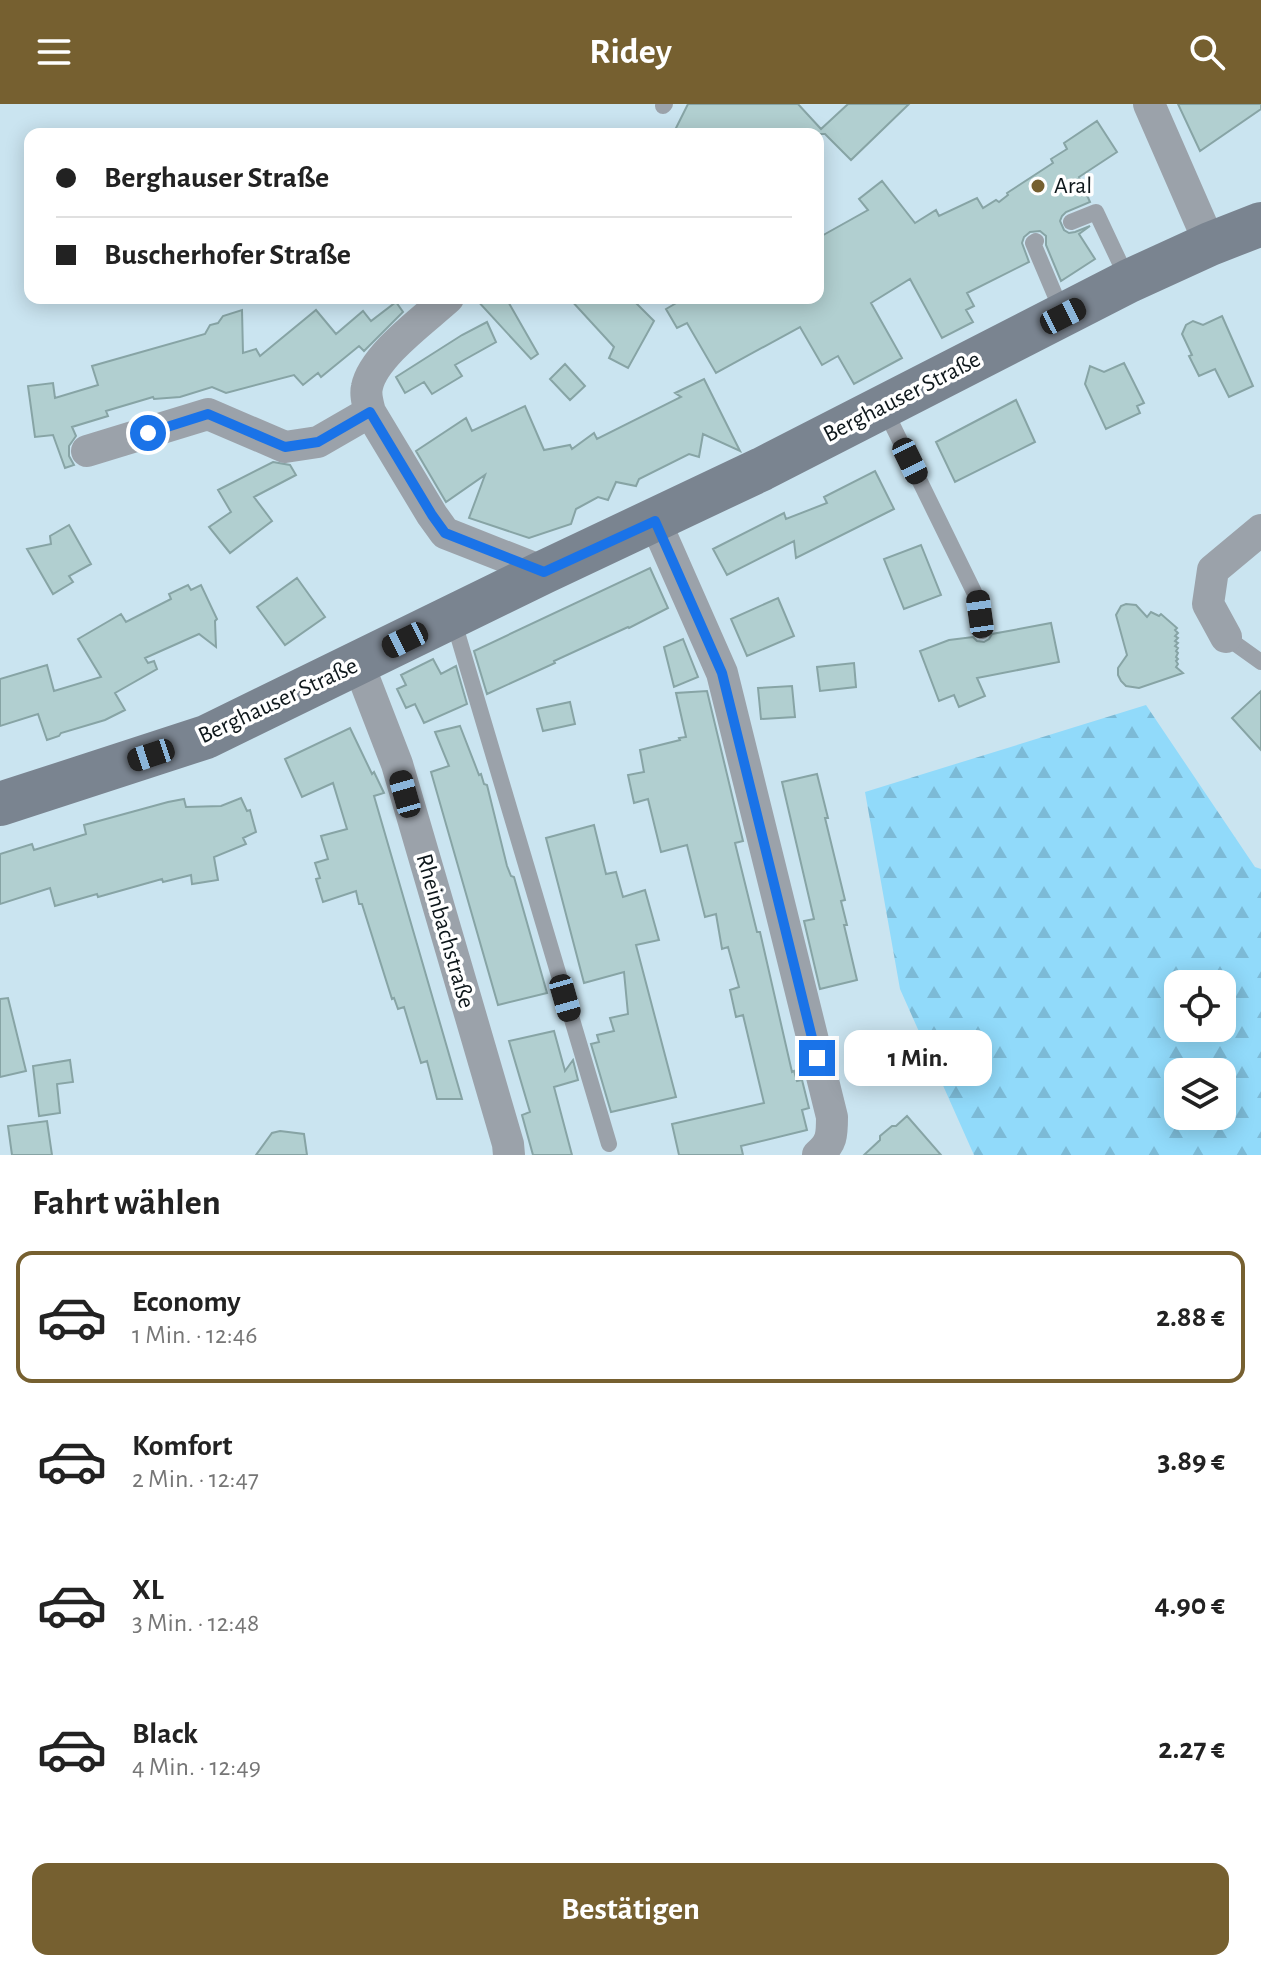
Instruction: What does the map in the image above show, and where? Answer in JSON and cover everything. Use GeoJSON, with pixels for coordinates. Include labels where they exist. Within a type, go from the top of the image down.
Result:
{"type":"FeatureCollection","features":[{"type":"Feature","properties":{"kind":"street"},"geometry":{"type":"LineString","coordinates":[[1149,104],[1210,244]]}},
{"type":"Feature","properties":{"kind":"street","name":"Berghauser Straße"},"geometry":{"type":"LineString","coordinates":[[0,804],[206,737],[762,469],[1129,281],[1261,224]]}},
{"type":"Feature","properties":{"kind":"street"},"geometry":{"type":"LineString","coordinates":[[441,304],[380,359],[366,387],[370,412],[445,533],[544,572]]}},
{"type":"Feature","properties":{"kind":"street"},"geometry":{"type":"LineString","coordinates":[[87,451],[208,414],[285,447],[318,442],[370,412]]}},
{"type":"Feature","properties":{"kind":"street"},"geometry":{"type":"LineString","coordinates":[[655,521],[722,673],[832,1117],[832,1136],[818,1155]]}},
{"type":"Feature","properties":{"kind":"street"},"geometry":{"type":"LineString","coordinates":[[1226,637],[1208,604],[1213,570],[1261,530]]}},
{"type":"Feature","properties":{"kind":"street","name":"Rheinbachstraße"},"geometry":{"type":"LineString","coordinates":[[358,663],[397,764],[509,1155]]}},
{"type":"Feature","properties":{"kind":"lane"},"geometry":{"type":"LineString","coordinates":[[1071,222],[1096,212],[1129,281]]}},
{"type":"Feature","properties":{"kind":"lane"},"geometry":{"type":"LineString","coordinates":[[1036,241],[1033,243],[1063,316]]}},
{"type":"Feature","properties":{"kind":"lane"},"geometry":{"type":"LineString","coordinates":[[883,406],[977,598],[982,631]]}},
{"type":"Feature","properties":{"kind":"lane"},"geometry":{"type":"LineString","coordinates":[[452,617],[609,1144]]}},
{"type":"Feature","properties":{"kind":"lane"},"geometry":{"type":"LineString","coordinates":[[1226,637],[1261,662]]}},
{"type":"Feature","properties":{"kind":"green space"},"geometry":{"type":"Polygon","coordinates":[[[1146,705],[1255,867],[1261,869],[1261,1155],[974,1155],[900,989],[865,792],[1146,705]]]}},
{"type":"Feature","properties":{"kind":"building"},"geometry":{"type":"Polygon","coordinates":[[[688,104],[798,104],[820,128],[676,128],[688,104]]]}},
{"type":"Feature","properties":{"kind":"building"},"geometry":{"type":"Polygon","coordinates":[[[848,104],[909,104],[851,160],[822,128],[848,104]]]}},
{"type":"Feature","properties":{"kind":"building"},"geometry":{"type":"Polygon","coordinates":[[[1178,104],[1261,104],[1261,109],[1200,151],[1178,104]]]}},
{"type":"Feature","properties":{"kind":"building"},"geometry":{"type":"Polygon","coordinates":[[[1097,121],[1117,152],[1079,177],[1090,202],[1066,212],[1060,221],[1069,233],[1090,226],[1079,234],[1095,259],[1061,281],[1046,245],[1046,236],[1040,231],[1030,232],[1022,243],[1029,262],[967,293],[974,306],[966,310],[973,322],[942,338],[910,279],[871,303],[902,358],[854,384],[838,356],[822,365],[800,327],[716,373],[687,323],[677,328],[666,309],[675,304],[824,304],[824,235],[868,210],[859,199],[882,181],[915,223],[936,210],[939,216],[977,198],[983,208],[996,200],[999,202],[1007,193],[1053,163],[1051,159],[1067,149],[1064,143],[1097,121]]]}},
{"type":"Feature","properties":{"kind":"building"},"geometry":{"type":"Polygon","coordinates":[[[393,304],[397,304],[403,312],[364,351],[359,346],[321,377],[318,373],[303,385],[294,375],[226,393],[212,387],[180,397],[153,397],[106,411],[108,416],[72,427],[76,436],[69,446],[69,456],[74,465],[65,468],[53,435],[35,437],[28,386],[53,383],[55,398],[98,385],[92,366],[205,334],[210,325],[218,323],[223,316],[242,310],[243,353],[256,349],[260,356],[316,310],[336,334],[363,311],[371,321],[393,304]]]}},
{"type":"Feature","properties":{"kind":"building"},"geometry":{"type":"Polygon","coordinates":[[[481,304],[509,304],[538,354],[531,359],[481,304]]]}},
{"type":"Feature","properties":{"kind":"building"},"geometry":{"type":"Polygon","coordinates":[[[575,304],[637,304],[654,321],[628,368],[609,358],[614,347],[575,304]]]}},
{"type":"Feature","properties":{"kind":"building"},"geometry":{"type":"Polygon","coordinates":[[[1222,316],[1253,386],[1229,397],[1215,369],[1199,376],[1182,334],[1186,325],[1193,321],[1203,325],[1222,316]]]}},
{"type":"Feature","properties":{"kind":"building"},"geometry":{"type":"Polygon","coordinates":[[[487,322],[496,342],[455,365],[462,376],[432,394],[424,382],[405,393],[396,377],[487,322]]]}},
{"type":"Feature","properties":{"kind":"building"},"geometry":{"type":"Polygon","coordinates":[[[1124,363],[1144,403],[1137,406],[1140,413],[1106,429],[1085,384],[1090,366],[1104,372],[1124,363]]]}},
{"type":"Feature","properties":{"kind":"building"},"geometry":{"type":"Polygon","coordinates":[[[565,364],[585,386],[570,400],[550,379],[565,364]]]}},
{"type":"Feature","properties":{"kind":"building"},"geometry":{"type":"Polygon","coordinates":[[[704,379],[740,451],[703,434],[699,457],[689,454],[639,479],[636,486],[616,482],[608,500],[598,497],[576,509],[571,524],[529,538],[469,518],[485,475],[446,502],[416,451],[466,418],[472,431],[525,406],[544,450],[570,445],[572,449],[594,433],[597,439],[681,397],[675,393],[704,379]]]}},
{"type":"Feature","properties":{"kind":"building"},"geometry":{"type":"Polygon","coordinates":[[[1016,400],[1035,442],[955,482],[936,442],[1016,400]]]}},
{"type":"Feature","properties":{"kind":"building"},"geometry":{"type":"Polygon","coordinates":[[[273,462],[290,465],[296,475],[254,497],[272,521],[230,553],[209,527],[231,512],[218,490],[273,462]]]}},
{"type":"Feature","properties":{"kind":"building"},"geometry":{"type":"Polygon","coordinates":[[[875,471],[894,509],[796,558],[794,541],[727,575],[713,549],[784,513],[786,519],[827,503],[824,497],[875,471]]]}},
{"type":"Feature","properties":{"kind":"building"},"geometry":{"type":"Polygon","coordinates":[[[69,525],[91,564],[69,576],[73,582],[53,594],[27,549],[51,544],[50,536],[69,525]]]}},
{"type":"Feature","properties":{"kind":"building"},"geometry":{"type":"Polygon","coordinates":[[[921,545],[941,595],[904,609],[884,559],[921,545]]]}},
{"type":"Feature","properties":{"kind":"building"},"geometry":{"type":"Polygon","coordinates":[[[650,568],[668,608],[487,694],[474,651],[650,568]]]}},
{"type":"Feature","properties":{"kind":"building"},"geometry":{"type":"Polygon","coordinates":[[[297,578],[325,617],[285,645],[257,607],[297,578]]]}},
{"type":"Feature","properties":{"kind":"building"},"geometry":{"type":"Polygon","coordinates":[[[188,585],[191,590],[201,585],[217,619],[216,647],[199,634],[145,658],[148,663],[154,661],[157,669],[115,693],[125,710],[105,720],[47,740],[38,714],[0,726],[0,679],[47,665],[54,691],[101,677],[78,639],[121,614],[126,622],[171,599],[169,594],[188,585]]]}},
{"type":"Feature","properties":{"kind":"building"},"geometry":{"type":"Polygon","coordinates":[[[778,598],[794,636],[747,656],[731,619],[778,598]]]}},
{"type":"Feature","properties":{"kind":"building"},"geometry":{"type":"Polygon","coordinates":[[[1126,604],[1136,605],[1147,617],[1151,612],[1161,614],[1177,628],[1176,667],[1183,673],[1139,688],[1126,686],[1121,681],[1118,668],[1127,655],[1116,615],[1126,604]]]}},
{"type":"Feature","properties":{"kind":"building"},"geometry":{"type":"Polygon","coordinates":[[[1051,623],[1059,662],[977,678],[985,696],[959,707],[954,695],[939,701],[920,651],[949,640],[973,637],[984,642],[992,634],[1051,623]]]}},
{"type":"Feature","properties":{"kind":"building"},"geometry":{"type":"Polygon","coordinates":[[[683,639],[698,677],[674,687],[664,647],[683,639]]]}},
{"type":"Feature","properties":{"kind":"building"},"geometry":{"type":"Polygon","coordinates":[[[433,659],[441,674],[456,666],[467,704],[424,723],[415,704],[406,708],[397,689],[406,685],[401,675],[433,659]]]}},
{"type":"Feature","properties":{"kind":"building"},"geometry":{"type":"Polygon","coordinates":[[[854,663],[856,687],[820,691],[817,667],[854,663]]]}},
{"type":"Feature","properties":{"kind":"building"},"geometry":{"type":"Polygon","coordinates":[[[792,686],[795,717],[761,719],[758,688],[792,686]]]}},
{"type":"Feature","properties":{"kind":"building"},"geometry":{"type":"Polygon","coordinates":[[[707,691],[743,841],[735,843],[757,932],[760,932],[792,1072],[797,1081],[802,1080],[809,1108],[802,1110],[807,1130],[741,1146],[743,1155],[679,1155],[672,1124],[764,1103],[743,1015],[736,1017],[730,990],[739,987],[728,947],[722,949],[716,914],[705,917],[687,845],[661,852],[648,799],[634,803],[628,775],[644,772],[640,750],[686,737],[676,693],[707,691]]]}},
{"type":"Feature","properties":{"kind":"building"},"geometry":{"type":"Polygon","coordinates":[[[1261,691],[1261,750],[1232,718],[1261,691]]]}},
{"type":"Feature","properties":{"kind":"building"},"geometry":{"type":"Polygon","coordinates":[[[570,702],[575,724],[543,731],[537,709],[570,702]]]}},
{"type":"Feature","properties":{"kind":"building"},"geometry":{"type":"Polygon","coordinates":[[[460,726],[479,775],[487,785],[507,866],[514,877],[547,993],[498,1005],[431,772],[449,766],[435,732],[460,726]]]}},
{"type":"Feature","properties":{"kind":"building"},"geometry":{"type":"Polygon","coordinates":[[[350,728],[384,793],[374,796],[462,1099],[437,1099],[427,1061],[421,1063],[404,1007],[398,1009],[392,999],[356,891],[323,902],[316,879],[320,878],[315,863],[328,859],[321,836],[347,829],[333,783],[302,797],[285,759],[350,728]]]}},
{"type":"Feature","properties":{"kind":"building"},"geometry":{"type":"Polygon","coordinates":[[[817,774],[845,900],[841,901],[847,925],[844,925],[857,980],[820,989],[804,921],[814,919],[782,782],[817,774]]]}},
{"type":"Feature","properties":{"kind":"building"},"geometry":{"type":"Polygon","coordinates":[[[241,798],[247,811],[250,810],[256,832],[243,838],[246,844],[214,857],[218,880],[192,884],[191,875],[163,882],[162,879],[55,906],[50,888],[0,904],[0,854],[32,844],[34,850],[86,834],[84,825],[168,802],[184,799],[186,807],[221,806],[241,798]]]}},
{"type":"Feature","properties":{"kind":"building"},"geometry":{"type":"Polygon","coordinates":[[[594,825],[606,874],[616,872],[623,897],[645,890],[659,940],[636,945],[676,1097],[611,1112],[591,1044],[599,1042],[597,1035],[614,1031],[610,1018],[628,1014],[624,972],[584,983],[546,838],[594,825]]]}},
{"type":"Feature","properties":{"kind":"building"},"geometry":{"type":"Polygon","coordinates":[[[8,998],[26,1071],[0,1077],[0,999],[8,998]]]}},
{"type":"Feature","properties":{"kind":"building"},"geometry":{"type":"Polygon","coordinates":[[[554,1031],[565,1071],[573,1060],[578,1080],[554,1087],[572,1155],[533,1155],[522,1115],[530,1112],[509,1041],[554,1031]]]}},
{"type":"Feature","properties":{"kind":"building"},"geometry":{"type":"Polygon","coordinates":[[[70,1060],[73,1082],[57,1084],[60,1113],[39,1116],[33,1066],[70,1060]]]}},
{"type":"Feature","properties":{"kind":"building"},"geometry":{"type":"Polygon","coordinates":[[[907,1116],[941,1155],[864,1155],[880,1140],[880,1136],[907,1116]]]}},
{"type":"Feature","properties":{"kind":"building"},"geometry":{"type":"Polygon","coordinates":[[[47,1121],[52,1155],[12,1155],[8,1126],[47,1121]]]}},
{"type":"Feature","properties":{"kind":"building"},"geometry":{"type":"Polygon","coordinates":[[[272,1133],[304,1134],[307,1155],[256,1155],[272,1133]]]}},
{"type":"Feature","properties":{"kind":"place","name":"Aral"},"geometry":{"type":"Point","coordinates":[1038,186]}},
{"type":"Feature","properties":{"kind":"route"},"geometry":{"type":"LineString","coordinates":[[148,433],[208,414],[285,447],[318,442],[370,412],[445,533],[544,572],[655,521],[722,673],[817,1058]]}}]}
